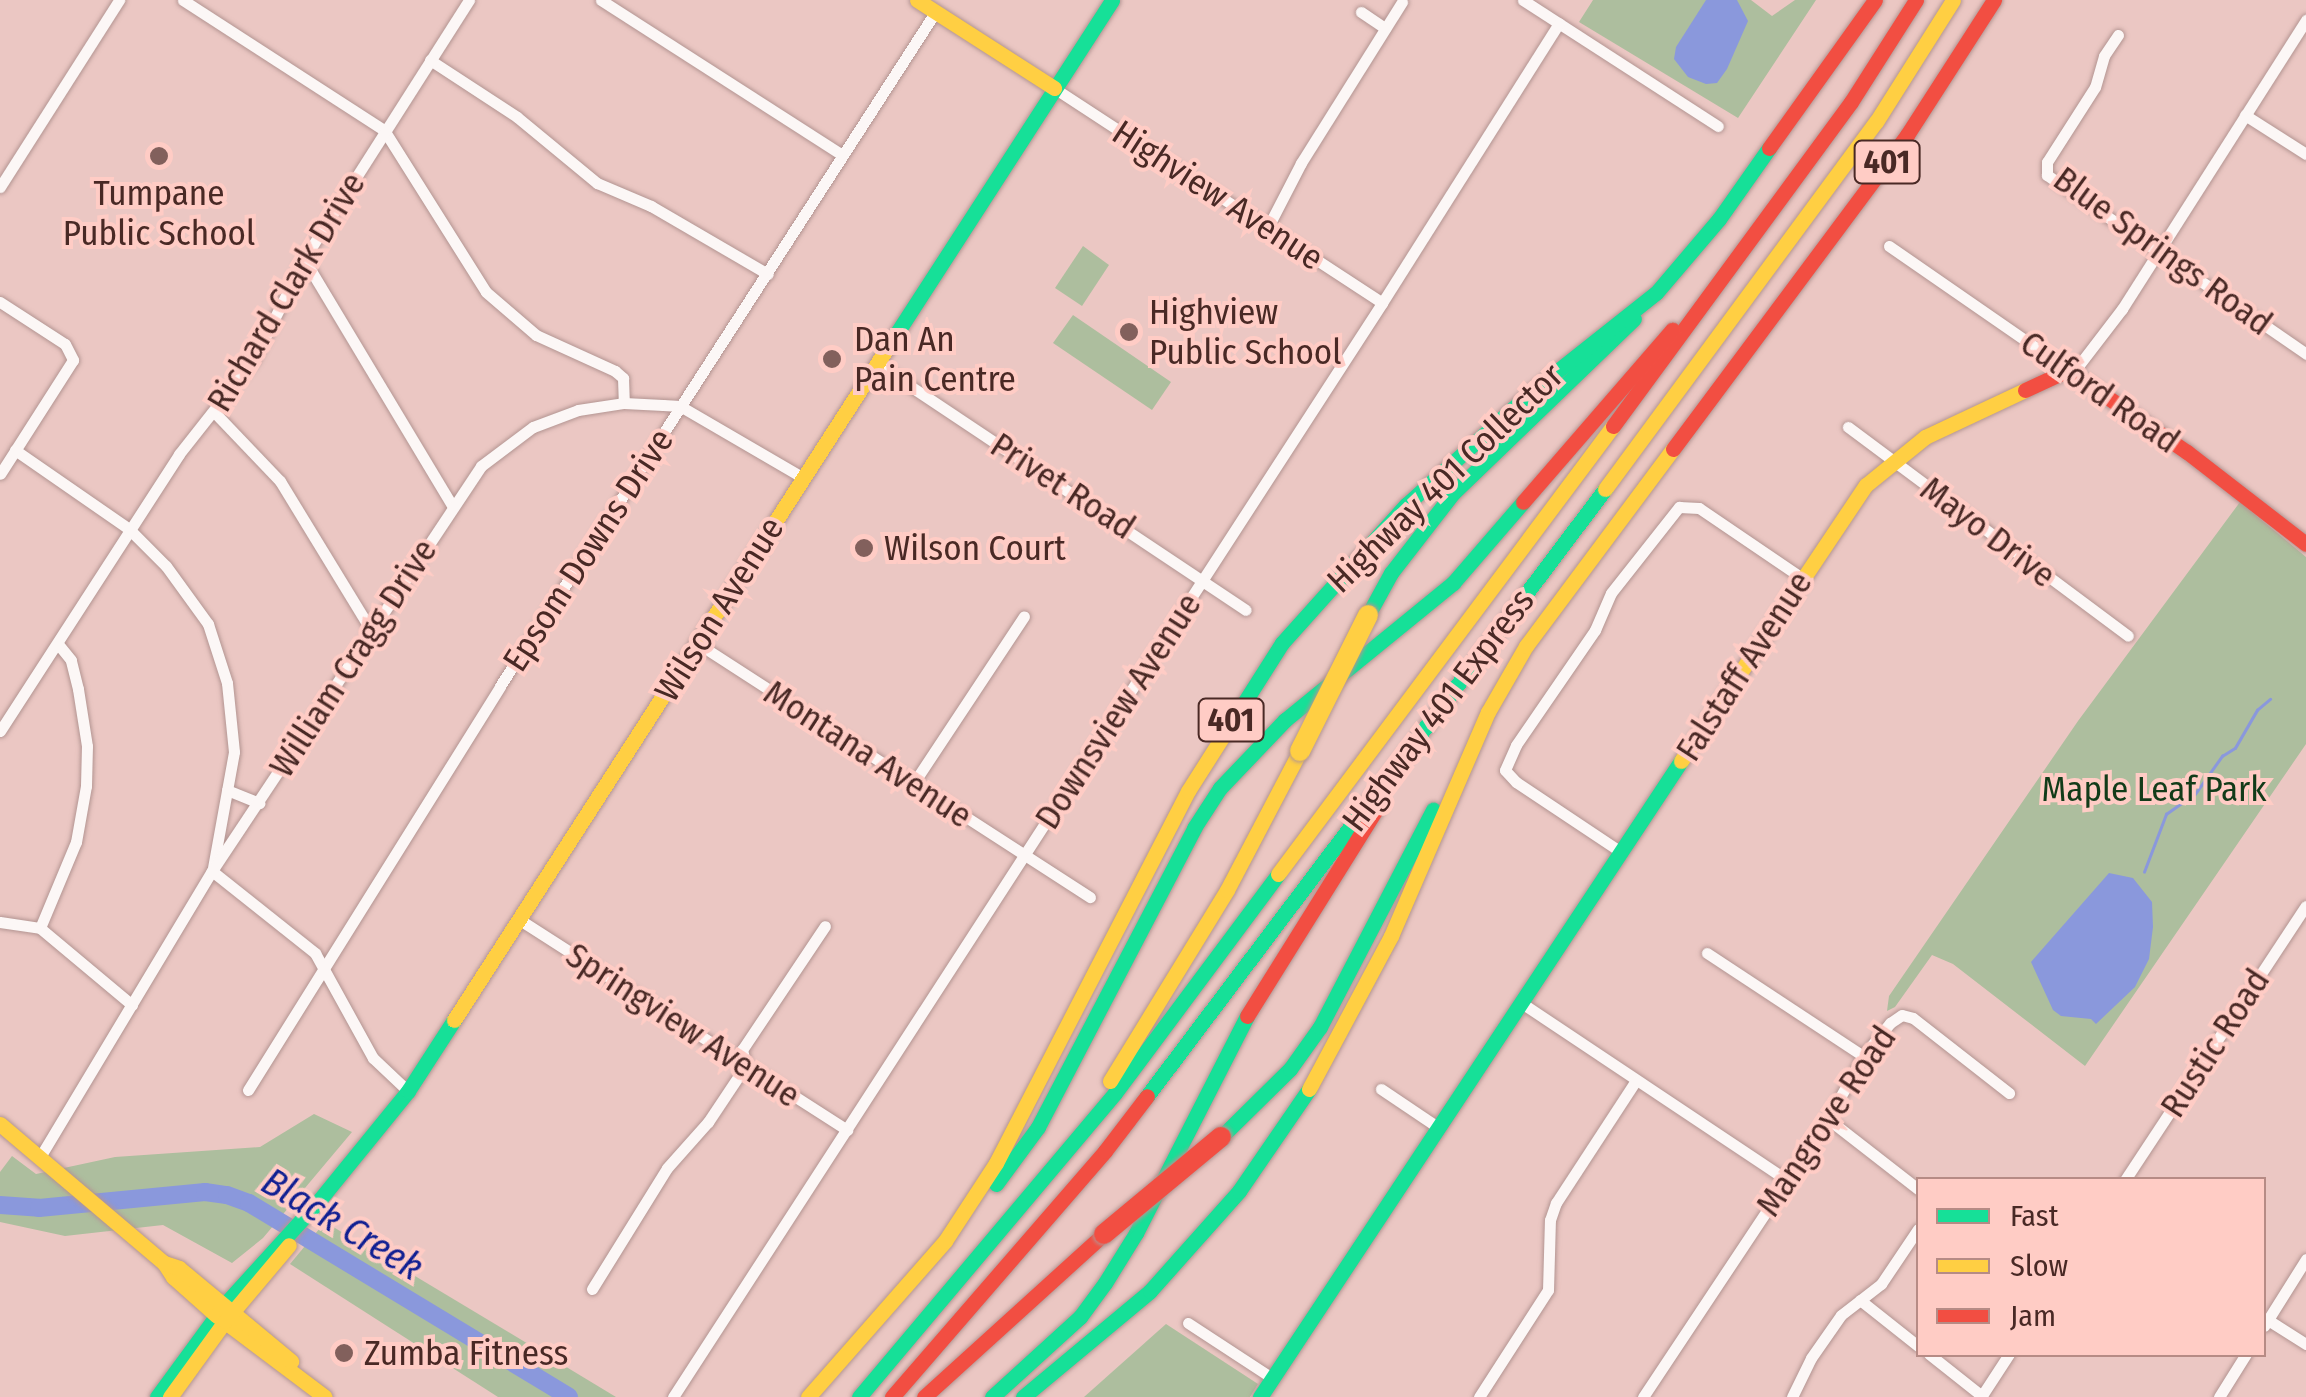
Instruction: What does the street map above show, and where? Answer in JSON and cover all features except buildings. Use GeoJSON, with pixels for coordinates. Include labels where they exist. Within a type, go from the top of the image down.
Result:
{"type":"FeatureCollection","features":[{"type":"Feature","properties":{"kind":"main road"},"geometry":{"type":"LineString","coordinates":[[916,0],[1054,88]]}},
{"type":"Feature","properties":{"kind":"main road","name":"Wilson Avenue"},"geometry":{"type":"LineString","coordinates":[[157,1397],[408,1091],[1112,0]]}},
{"type":"Feature","properties":{"kind":"main road","name":"Highway 401 Collector"},"geometry":{"type":"LineString","coordinates":[[808,1397],[945,1240],[996,1163],[1188,791],[1282,643],[1406,505],[1576,354],[1647,300],[1719,219],[1875,0]]}},
{"type":"Feature","properties":{"kind":"main road","name":"Highway 401 Express"},"geometry":{"type":"LineString","coordinates":[[858,1397],[1068,1151],[1713,290],[1851,102],[1916,0]]}},
{"type":"Feature","properties":{"kind":"main road","name":"Highway 401 Express"},"geometry":{"type":"LineString","coordinates":[[892,1397],[1105,1152],[1773,266],[1876,122],[1954,0]]}},
{"type":"Feature","properties":{"kind":"main road","name":"401"},"geometry":{"type":"LineString","coordinates":[[1023,1397],[1150,1290],[1239,1191],[1294,1113],[1336,1045],[1391,936],[1488,712],[1526,646],[1907,135],[1994,0]]}},
{"type":"Feature","properties":{"kind":"main road"},"geometry":{"type":"LineString","coordinates":[[945,1240],[970,1222],[1038,1127],[1194,828],[1220,788],[1285,720],[1453,583],[1651,351],[1713,290]]}},
{"type":"Feature","properties":{"kind":"main road"},"geometry":{"type":"LineString","coordinates":[[1068,1151],[1228,890],[1391,573],[1453,494],[1616,338],[1647,300]]}},
{"type":"Feature","properties":{"kind":"main road","name":"Falstaff Avenue"},"geometry":{"type":"LineString","coordinates":[[1260,1397],[1866,485],[1925,437],[2068,370]]}},
{"type":"Feature","properties":{"kind":"main road","name":"Culford Road"},"geometry":{"type":"LineString","coordinates":[[2068,370],[2187,452],[2306,544]]}},
{"type":"Feature","properties":{"kind":"main road"},"geometry":{"type":"LineString","coordinates":[[924,1397],[1104,1234],[1221,1137],[1290,1069],[1320,1027],[1488,712]]}},
{"type":"Feature","properties":{"kind":"main road"},"geometry":{"type":"LineString","coordinates":[[992,1397],[1080,1318],[1105,1283],[1136,1233],[1256,998],[1374,816],[1401,758]]}},
{"type":"Feature","properties":{"kind":"main road"},"geometry":{"type":"LineString","coordinates":[[0,1124],[164,1263],[179,1268],[225,1312],[295,1366],[305,1381],[325,1397]]}},
{"type":"Feature","properties":{"kind":"main road","name":"Wilson Avenue"},"geometry":{"type":"LineString","coordinates":[[170,1397],[225,1312]]}},
{"type":"Feature","properties":{"kind":"street"},"geometry":{"type":"LineString","coordinates":[[0,187],[118,0]]}},
{"type":"Feature","properties":{"kind":"street"},"geometry":{"type":"LineString","coordinates":[[183,0],[198,4],[384,130],[486,292],[536,335],[615,370],[622,378],[624,403]]}},
{"type":"Feature","properties":{"kind":"street","name":"Richard Clark Drive"},"geometry":{"type":"LineString","coordinates":[[0,732],[179,454],[254,359],[304,259],[469,0]]}},
{"type":"Feature","properties":{"kind":"street"},"geometry":{"type":"LineString","coordinates":[[601,0],[842,155]]}},
{"type":"Feature","properties":{"kind":"street"},"geometry":{"type":"LineString","coordinates":[[1523,0],[1718,126]]}},
{"type":"Feature","properties":{"kind":"street"},"geometry":{"type":"LineString","coordinates":[[1268,227],[1300,162],[1402,2]]}},
{"type":"Feature","properties":{"kind":"street"},"geometry":{"type":"LineString","coordinates":[[1361,12],[1385,28]]}},
{"type":"Feature","properties":{"kind":"street","name":"Epsom Downs Drive"},"geometry":{"type":"LineString","coordinates":[[248,1090],[323,965],[934,14]]}},
{"type":"Feature","properties":{"kind":"street","name":"Falstaff Avenue"},"geometry":{"type":"LineString","coordinates":[[2068,370],[2093,350],[2306,20]]}},
{"type":"Feature","properties":{"kind":"street","name":"Downsview Avenue"},"geometry":{"type":"LineString","coordinates":[[672,1397],[1204,579],[1559,22]]}},
{"type":"Feature","properties":{"kind":"street","name":"Blue Springs Road"},"geometry":{"type":"LineString","coordinates":[[2118,35],[2104,56],[2095,87],[2045,167],[2047,175],[2306,354]]}},
{"type":"Feature","properties":{"kind":"street"},"geometry":{"type":"LineString","coordinates":[[430,60],[517,118],[597,183],[652,206],[768,274]]}},
{"type":"Feature","properties":{"kind":"street","name":"Highview Avenue"},"geometry":{"type":"LineString","coordinates":[[1054,88],[1382,303]]}},
{"type":"Feature","properties":{"kind":"street"},"geometry":{"type":"LineString","coordinates":[[2245,116],[2306,154]]}},
{"type":"Feature","properties":{"kind":"street","name":"Culford Road"},"geometry":{"type":"LineString","coordinates":[[1889,246],[2068,370]]}},
{"type":"Feature","properties":{"kind":"street"},"geometry":{"type":"LineString","coordinates":[[304,259],[452,505]]}},
{"type":"Feature","properties":{"kind":"street"},"geometry":{"type":"LineString","coordinates":[[0,302],[65,344],[73,360],[0,474]]}},
{"type":"Feature","properties":{"kind":"street","name":"Privet Road"},"geometry":{"type":"LineString","coordinates":[[878,364],[1246,610]]}},
{"type":"Feature","properties":{"kind":"street","name":"William Cragg Drive"},"geometry":{"type":"LineString","coordinates":[[40,1157],[212,871],[481,466],[533,427],[578,410],[624,403],[680,406],[802,478]]}},
{"type":"Feature","properties":{"kind":"street"},"geometry":{"type":"LineString","coordinates":[[215,413],[280,482],[371,630]]}},
{"type":"Feature","properties":{"kind":"street","name":"Mayo Drive"},"geometry":{"type":"LineString","coordinates":[[1848,428],[2128,636]]}},
{"type":"Feature","properties":{"kind":"street"},"geometry":{"type":"LineString","coordinates":[[15,450],[129,529],[166,566],[208,624],[222,664],[234,752],[212,871],[301,940],[323,965],[373,1058],[408,1091]]}},
{"type":"Feature","properties":{"kind":"street"},"geometry":{"type":"LineString","coordinates":[[1622,852],[1516,782],[1505,770],[1509,758],[1595,630],[1611,593],[1679,507],[1699,508],[1802,578]]}},
{"type":"Feature","properties":{"kind":"street"},"geometry":{"type":"LineString","coordinates":[[913,784],[1024,616]]}},
{"type":"Feature","properties":{"kind":"street","name":"Montana Avenue"},"geometry":{"type":"LineString","coordinates":[[697,643],[1090,897]]}},
{"type":"Feature","properties":{"kind":"street"},"geometry":{"type":"LineString","coordinates":[[40,928],[76,842],[86,786],[87,746],[78,689],[71,660],[58,644]]}},
{"type":"Feature","properties":{"kind":"street"},"geometry":{"type":"LineString","coordinates":[[227,790],[259,803]]}},
{"type":"Feature","properties":{"kind":"street","name":"Rustic Road"},"geometry":{"type":"LineString","coordinates":[[2127,1177],[2306,906]]}},
{"type":"Feature","properties":{"kind":"street","name":"Springview Avenue"},"geometry":{"type":"LineString","coordinates":[[520,920],[847,1130]]}},
{"type":"Feature","properties":{"kind":"street"},"geometry":{"type":"LineString","coordinates":[[0,922],[40,928],[132,1005]]}},
{"type":"Feature","properties":{"kind":"street"},"geometry":{"type":"LineString","coordinates":[[592,1289],[667,1168],[708,1122],[746,1065],[742,1050],[825,926]]}},
{"type":"Feature","properties":{"kind":"street"},"geometry":{"type":"LineString","coordinates":[[1707,953],[1863,1056]]}},
{"type":"Feature","properties":{"kind":"street"},"geometry":{"type":"LineString","coordinates":[[1523,1004],[1784,1179]]}},
{"type":"Feature","properties":{"kind":"street","name":"Mangrove Road"},"geometry":{"type":"LineString","coordinates":[[1643,1397],[1784,1179],[1828,1119],[1863,1056],[1890,1023],[1902,1015],[2009,1093]]}},
{"type":"Feature","properties":{"kind":"street"},"geometry":{"type":"LineString","coordinates":[[1479,1397],[1548,1290],[1550,1220],[1556,1203],[1635,1082]]}},
{"type":"Feature","properties":{"kind":"street"},"geometry":{"type":"LineString","coordinates":[[1381,1088],[1439,1128]]}},
{"type":"Feature","properties":{"kind":"street"},"geometry":{"type":"LineString","coordinates":[[1828,1119],[1916,1187]]}},
{"type":"Feature","properties":{"kind":"street"},"geometry":{"type":"LineString","coordinates":[[1792,1397],[1841,1315],[1881,1284],[1916,1232]]}},
{"type":"Feature","properties":{"kind":"street"},"geometry":{"type":"LineString","coordinates":[[2306,1259],[2266,1323],[2306,1344]]}},
{"type":"Feature","properties":{"kind":"street"},"geometry":{"type":"LineString","coordinates":[[1860,1300],[1916,1344]]}},
{"type":"Feature","properties":{"kind":"street"},"geometry":{"type":"LineString","coordinates":[[1188,1323],[1272,1378]]}},
{"type":"Feature","properties":{"kind":"street"},"geometry":{"type":"LineString","coordinates":[[1933,1357],[1981,1397],[2007,1357]]}},
{"type":"Feature","properties":{"kind":"street"},"geometry":{"type":"LineString","coordinates":[[2219,1397],[2244,1357]]}},
{"type":"Feature","properties":{"kind":"green space"},"geometry":{"type":"Polygon","coordinates":[[[1593,0],[1751,0],[1772,16],[1795,0],[1816,0],[1738,118],[1579,22],[1593,0]]]}},
{"type":"Feature","properties":{"kind":"green space"},"geometry":{"type":"Polygon","coordinates":[[[1083,246],[1109,265],[1082,306],[1055,288],[1083,246]]]}},
{"type":"Feature","properties":{"kind":"green space"},"geometry":{"type":"Polygon","coordinates":[[[1073,315],[1171,382],[1152,410],[1053,343],[1073,315]]]}},
{"type":"Feature","properties":{"kind":"green space","name":"Maple Leaf Park"},"geometry":{"type":"Polygon","coordinates":[[[2240,502],[2306,557],[2306,744],[2085,1066],[1953,964],[1932,955],[1895,1007],[1887,1011],[1889,996],[2078,721],[2240,502]]]}},
{"type":"Feature","properties":{"kind":"green space"},"geometry":{"type":"Polygon","coordinates":[[[314,1114],[352,1132],[263,1238],[232,1263],[163,1225],[65,1236],[0,1222],[0,1172],[12,1156],[36,1174],[115,1157],[260,1147],[314,1114]]]}},
{"type":"Feature","properties":{"kind":"green space"},"geometry":{"type":"Polygon","coordinates":[[[325,1222],[616,1397],[498,1397],[290,1264],[325,1222]]]}},
{"type":"Feature","properties":{"kind":"green space"},"geometry":{"type":"Polygon","coordinates":[[[1166,1324],[1258,1384],[1250,1397],[1084,1397],[1166,1324]]]}},
{"type":"Feature","properties":{"kind":"water"},"geometry":{"type":"Polygon","coordinates":[[[1706,0],[1737,0],[1748,21],[1727,69],[1717,83],[1706,84],[1688,77],[1674,59],[1676,47],[1706,0]]]}},
{"type":"Feature","properties":{"kind":"water"},"geometry":{"type":"Polygon","coordinates":[[[2109,873],[2133,878],[2152,902],[2153,927],[2149,959],[2135,987],[2096,1024],[2091,1019],[2061,1016],[2053,1010],[2031,962],[2109,873]]]}},
{"type":"Feature","properties":{"kind":"waterway"},"geometry":{"type":"LineString","coordinates":[[2144,872],[2166,814],[2195,794],[2222,756],[2235,748],[2257,710],[2270,699]]}},
{"type":"Feature","properties":{"kind":"waterway","name":"Black Creek"},"geometry":{"type":"LineString","coordinates":[[0,1205],[39,1208],[205,1192],[227,1195],[249,1203],[569,1397]]}},
{"type":"Feature","properties":{"kind":"traffic: fast"},"geometry":{"type":"LineString","coordinates":[[891,342],[1112,0]]}},
{"type":"Feature","properties":{"kind":"traffic: fast"},"geometry":{"type":"LineString","coordinates":[[1235,717],[1282,643],[1406,505],[1531,392],[1656,293],[1719,219],[1769,148]]}},
{"type":"Feature","properties":{"kind":"traffic: fast"},"geometry":{"type":"LineString","coordinates":[[1368,615],[1391,573],[1453,493],[1634,319]]}},
{"type":"Feature","properties":{"kind":"traffic: fast"},"geometry":{"type":"LineString","coordinates":[[1147,1096],[1605,489]]}},
{"type":"Feature","properties":{"kind":"traffic: fast"},"geometry":{"type":"LineString","coordinates":[[996,1184],[1038,1127],[1194,828],[1220,788],[1285,720],[1453,583],[1523,502]]}},
{"type":"Feature","properties":{"kind":"traffic: fast"},"geometry":{"type":"LineString","coordinates":[[1260,1397],[1681,761]]}},
{"type":"Feature","properties":{"kind":"traffic: fast"},"geometry":{"type":"LineString","coordinates":[[1221,1137],[1290,1069],[1320,1027],[1433,810]]}},
{"type":"Feature","properties":{"kind":"traffic: fast"},"geometry":{"type":"LineString","coordinates":[[859,1397],[1115,1093],[1278,874]]}},
{"type":"Feature","properties":{"kind":"traffic: fast"},"geometry":{"type":"LineString","coordinates":[[992,1397],[1080,1317],[1105,1283],[1136,1233],[1247,1016]]}},
{"type":"Feature","properties":{"kind":"traffic: fast"},"geometry":{"type":"LineString","coordinates":[[157,1397],[225,1304],[317,1203],[408,1091],[454,1020]]}},
{"type":"Feature","properties":{"kind":"traffic: fast"},"geometry":{"type":"LineString","coordinates":[[1023,1397],[1150,1291],[1239,1191],[1309,1089]]}},
{"type":"Feature","properties":{"kind":"traffic: slow"},"geometry":{"type":"LineString","coordinates":[[917,0],[1054,88]]}},
{"type":"Feature","properties":{"kind":"traffic: slow"},"geometry":{"type":"LineString","coordinates":[[1605,489],[1876,122],[1953,0]]}},
{"type":"Feature","properties":{"kind":"traffic: slow"},"geometry":{"type":"LineString","coordinates":[[454,1020],[891,342]]}},
{"type":"Feature","properties":{"kind":"traffic: slow"},"geometry":{"type":"LineString","coordinates":[[1681,761],[1866,485],[1925,437],[2025,390]]}},
{"type":"Feature","properties":{"kind":"traffic: slow"},"geometry":{"type":"LineString","coordinates":[[1278,874],[1613,426]]}},
{"type":"Feature","properties":{"kind":"traffic: slow"},"geometry":{"type":"LineString","coordinates":[[1309,1089],[1391,936],[1488,712],[1526,646],[1673,449]]}},
{"type":"Feature","properties":{"kind":"traffic: slow"},"geometry":{"type":"LineString","coordinates":[[1300,751],[1368,615]]}},
{"type":"Feature","properties":{"kind":"traffic: slow"},"geometry":{"type":"LineString","coordinates":[[808,1397],[945,1241],[996,1163],[1188,791],[1235,717]]}},
{"type":"Feature","properties":{"kind":"traffic: slow"},"geometry":{"type":"LineString","coordinates":[[1110,1081],[1227,890],[1300,751]]}},
{"type":"Feature","properties":{"kind":"traffic: slow"},"geometry":{"type":"LineString","coordinates":[[0,1124],[164,1263],[173,1277],[216,1315],[325,1397]]}},
{"type":"Feature","properties":{"kind":"traffic: slow"},"geometry":{"type":"LineString","coordinates":[[170,1397],[225,1321],[289,1245]]}},
{"type":"Feature","properties":{"kind":"traffic: slow"},"geometry":{"type":"LineString","coordinates":[[164,1263],[179,1268],[291,1361]]}},
{"type":"Feature","properties":{"kind":"traffic: jam"},"geometry":{"type":"LineString","coordinates":[[1769,148],[1875,0]]}},
{"type":"Feature","properties":{"kind":"traffic: jam"},"geometry":{"type":"LineString","coordinates":[[1613,426],[1851,102],[1916,0]]}},
{"type":"Feature","properties":{"kind":"traffic: jam"},"geometry":{"type":"LineString","coordinates":[[1673,449],[1907,135],[1994,0]]}},
{"type":"Feature","properties":{"kind":"traffic: jam"},"geometry":{"type":"LineString","coordinates":[[1523,502],[1672,330]]}},
{"type":"Feature","properties":{"kind":"traffic: jam"},"geometry":{"type":"LineString","coordinates":[[2025,390],[2068,370],[2187,452],[2306,544]]}},
{"type":"Feature","properties":{"kind":"traffic: jam"},"geometry":{"type":"LineString","coordinates":[[1247,1016],[1379,805]]}},
{"type":"Feature","properties":{"kind":"traffic: jam"},"geometry":{"type":"LineString","coordinates":[[892,1397],[1105,1151],[1147,1096]]}},
{"type":"Feature","properties":{"kind":"traffic: jam"},"geometry":{"type":"LineString","coordinates":[[1104,1234],[1221,1137]]}},
{"type":"Feature","properties":{"kind":"traffic: jam"},"geometry":{"type":"LineString","coordinates":[[924,1397],[1104,1234]]}},
{"type":"Feature","properties":{"kind":"place","name":"Tumpane Public School"},"geometry":{"type":"Point","coordinates":[159,156]}},
{"type":"Feature","properties":{"kind":"place","name":"Highview Public School"},"geometry":{"type":"Point","coordinates":[1129,332]}},
{"type":"Feature","properties":{"kind":"place","name":"Dan An Pain Centre"},"geometry":{"type":"Point","coordinates":[832,359]}},
{"type":"Feature","properties":{"kind":"place","name":"Wilson Court"},"geometry":{"type":"Point","coordinates":[864,548]}},
{"type":"Feature","properties":{"kind":"place","name":"Zumba Fitness"},"geometry":{"type":"Point","coordinates":[344,1353]}}]}
